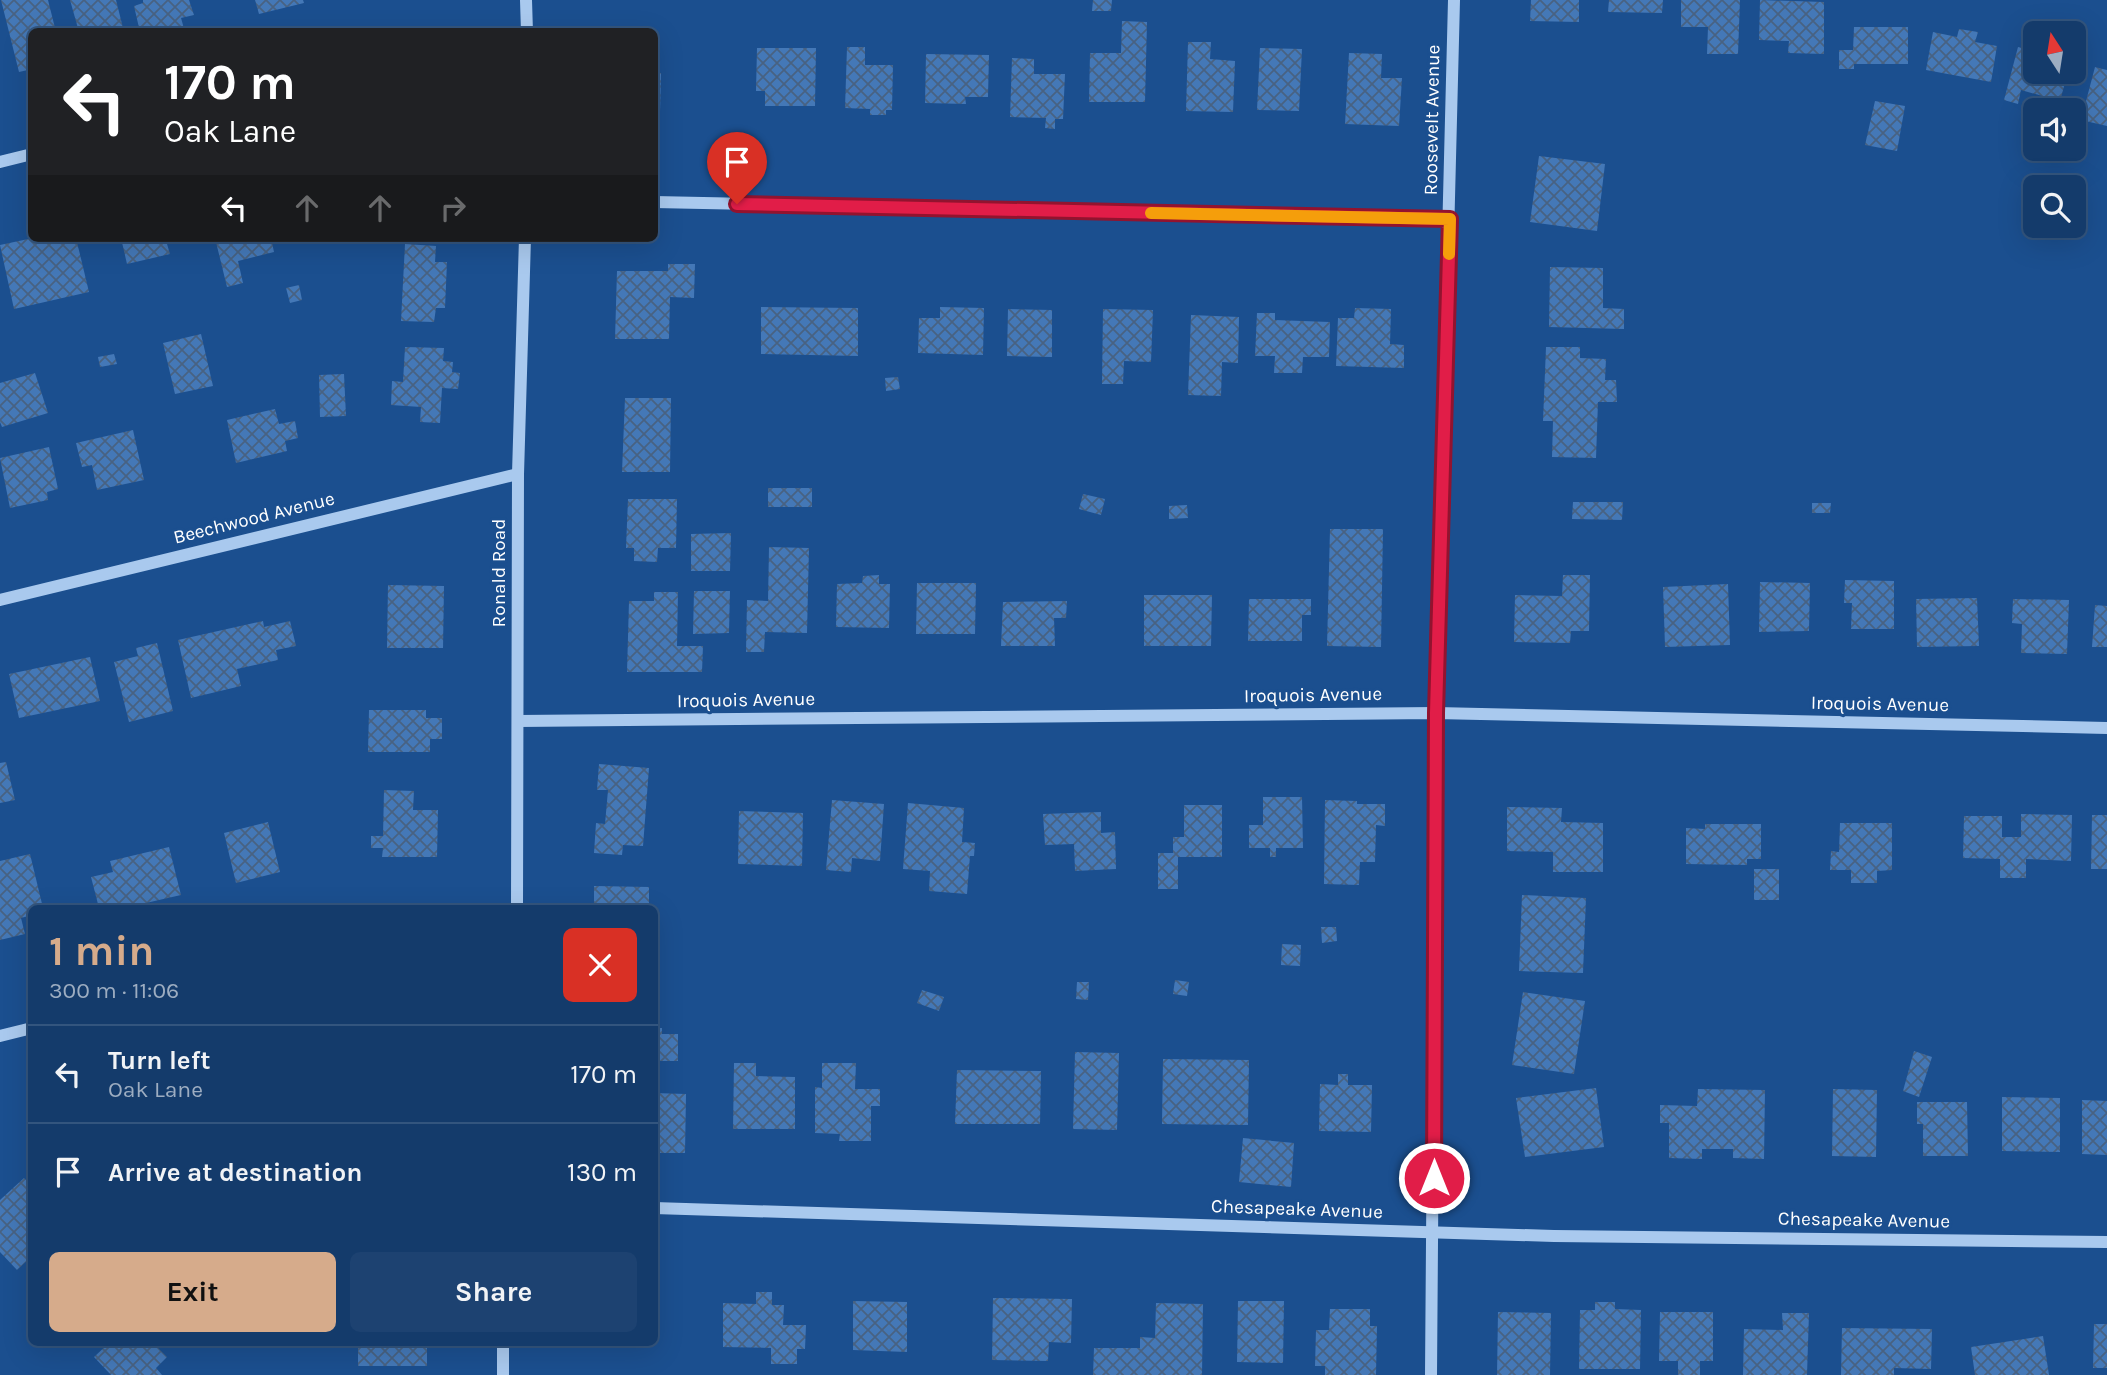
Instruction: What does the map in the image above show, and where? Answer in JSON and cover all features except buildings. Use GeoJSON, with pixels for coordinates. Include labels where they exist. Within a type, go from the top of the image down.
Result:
{"type":"FeatureCollection","features":[{"type":"Feature","properties":{"kind":"street"},"geometry":{"type":"LineString","coordinates":[[525,28],[526,0]]}},
{"type":"Feature","properties":{"kind":"street","name":"Roosevelt Avenue"},"geometry":{"type":"LineString","coordinates":[[1431,1375],[1436,713],[1454,0]]}},
{"type":"Feature","properties":{"kind":"street"},"geometry":{"type":"LineString","coordinates":[[0,162],[28,155]]}},
{"type":"Feature","properties":{"kind":"street"},"geometry":{"type":"LineString","coordinates":[[658,202],[1450,219]]}},
{"type":"Feature","properties":{"kind":"street","name":"Ronald Road"},"geometry":{"type":"LineString","coordinates":[[517,905],[518,474],[525,242]]}},
{"type":"Feature","properties":{"kind":"street","name":"Beechwood Avenue"},"geometry":{"type":"LineString","coordinates":[[0,600],[518,474]]}},
{"type":"Feature","properties":{"kind":"street","name":"Iroquois Avenue"},"geometry":{"type":"LineString","coordinates":[[518,722],[1436,713],[2107,728]]}},
{"type":"Feature","properties":{"kind":"street"},"geometry":{"type":"LineString","coordinates":[[0,1036],[28,1029]]}},
{"type":"Feature","properties":{"kind":"street","name":"Chesapeake Avenue"},"geometry":{"type":"LineString","coordinates":[[658,1208],[1554,1236],[2107,1242]]}},
{"type":"Feature","properties":{"kind":"street"},"geometry":{"type":"LineString","coordinates":[[503,1346],[503,1375]]}},
{"type":"Feature","properties":{"kind":"slow traffic"},"geometry":{"type":"LineString","coordinates":[[1151,213],[1450,219],[1449,254]]}},
{"type":"Feature","properties":{"kind":"route"},"geometry":{"type":"LineString","coordinates":[[737,204],[1450,219],[1436,713],[1434,1178]]}}]}
